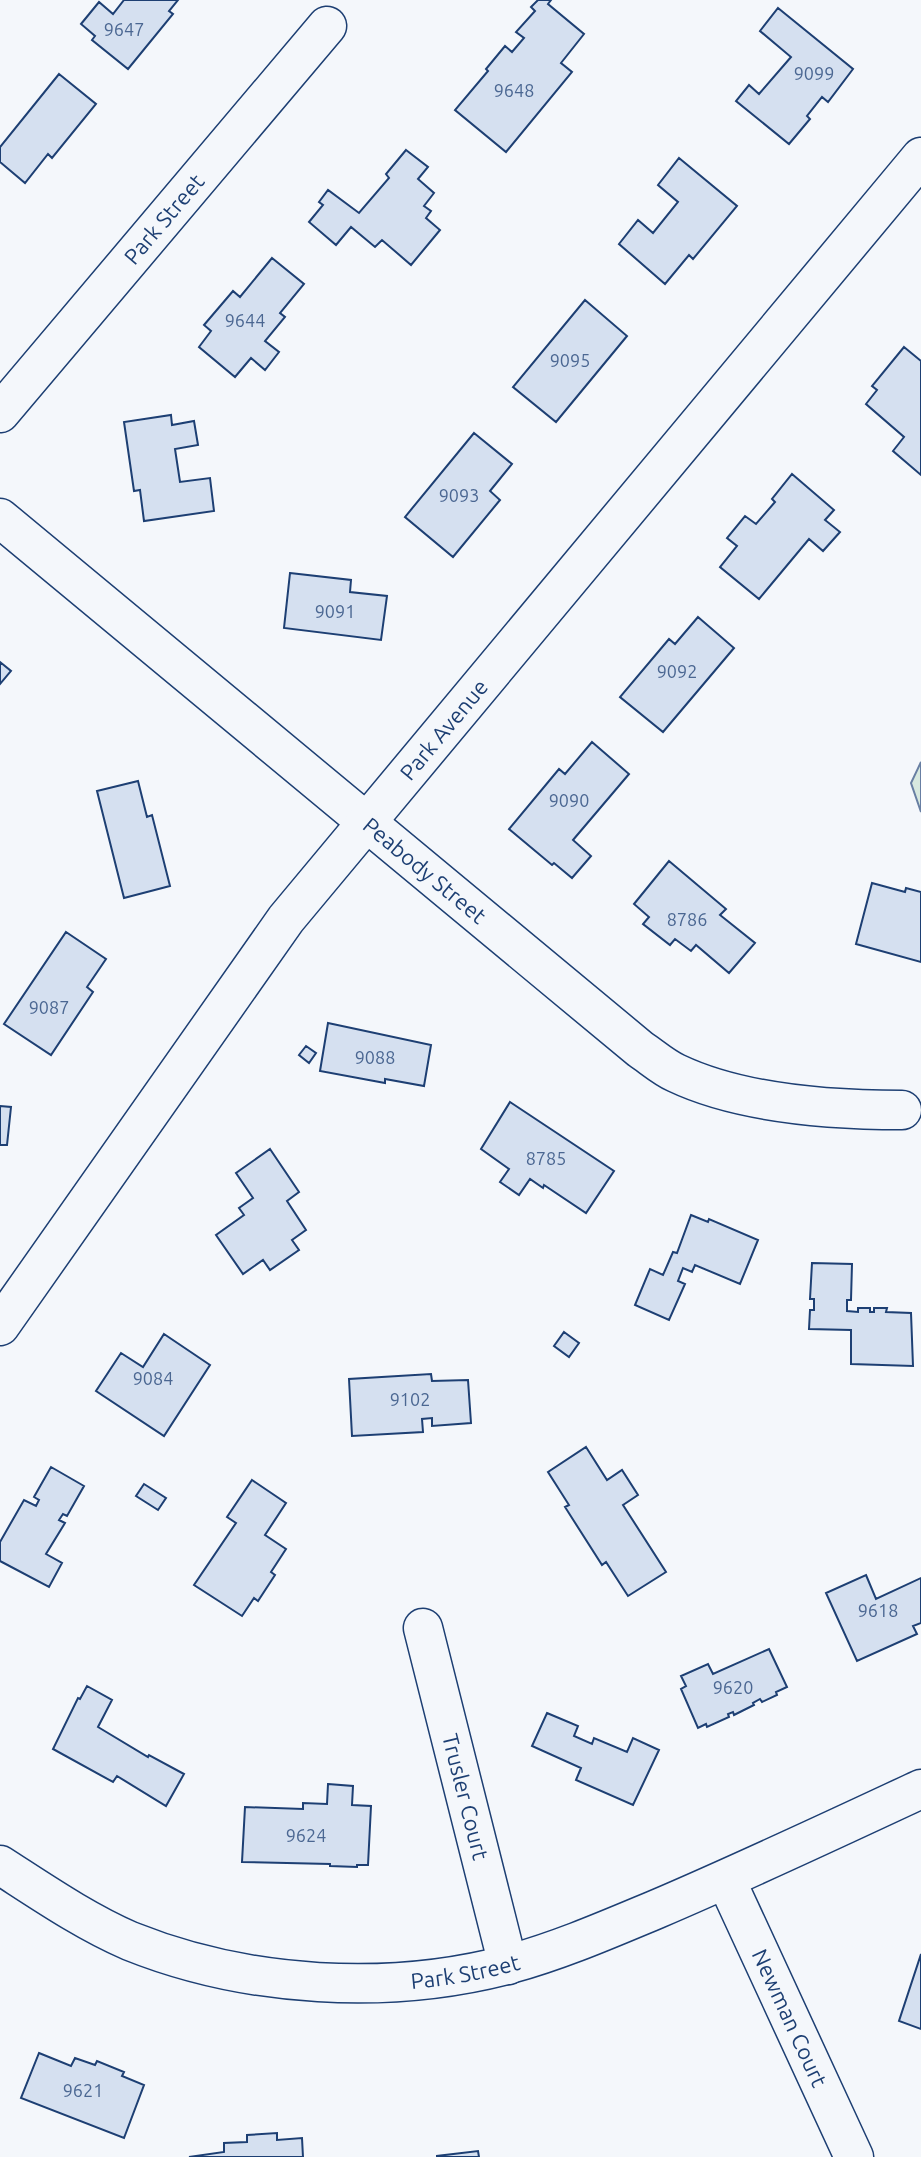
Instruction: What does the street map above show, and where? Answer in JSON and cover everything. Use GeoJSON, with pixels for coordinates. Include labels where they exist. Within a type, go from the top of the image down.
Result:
{"type":"FeatureCollection","features":[{"type":"Feature","properties":{"kind":"street","name":"Park Street"},"geometry":{"type":"LineString","coordinates":[[0,413],[327,26]]}},
{"type":"Feature","properties":{"kind":"street","name":"Park Avenue"},"geometry":{"type":"LineString","coordinates":[[0,1326],[286,919],[921,157]]}},
{"type":"Feature","properties":{"kind":"street","name":"Peabody Street"},"geometry":{"type":"LineString","coordinates":[[0,518],[640,1049],[674,1072],[707,1085],[766,1099],[840,1110],[902,1110]]}},
{"type":"Feature","properties":{"kind":"street","name":"Trusler Court"},"geometry":{"type":"LineString","coordinates":[[423,1628],[508,1965]]}},
{"type":"Feature","properties":{"kind":"street","name":"Park Street"},"geometry":{"type":"LineString","coordinates":[[0,1865],[71,1911],[129,1940],[191,1962],[267,1978],[345,1983],[428,1978],[508,1965],[567,1947],[726,1880],[921,1789]]}},
{"type":"Feature","properties":{"kind":"street","name":"Newman Court"},"geometry":{"type":"LineString","coordinates":[[726,1880],[854,2157]]}},
{"type":"Feature","properties":{"kind":"shaded area"},"geometry":{"type":"Polygon","coordinates":[[[921,762],[921,812],[911,783],[921,762]]]}},
{"type":"Feature","properties":{"kind":"building"},"geometry":{"type":"Polygon","coordinates":[[[124,0],[178,0],[169,11],[173,14],[128,69],[92,40],[95,36],[81,24],[99,2],[113,14],[124,0]]]}},
{"type":"Feature","properties":{"kind":"building"},"geometry":{"type":"Polygon","coordinates":[[[538,0],[551,0],[548,4],[584,34],[561,63],[572,72],[506,152],[455,110],[505,46],[512,52],[524,38],[516,32],[535,11],[531,7],[538,0]]]}},
{"type":"Feature","properties":{"kind":"building"},"geometry":{"type":"Polygon","coordinates":[[[778,8],[853,69],[828,102],[822,97],[807,116],[810,119],[789,144],[736,101],[749,85],[759,94],[791,57],[760,31],[778,8]]]}},
{"type":"Feature","properties":{"kind":"building"},"geometry":{"type":"Polygon","coordinates":[[[59,74],[96,104],[52,158],[48,154],[25,183],[0,162],[0,147],[59,74]]]}},
{"type":"Feature","properties":{"kind":"building"},"geometry":{"type":"Polygon","coordinates":[[[406,150],[428,167],[418,179],[434,193],[424,206],[431,211],[426,218],[440,230],[411,265],[382,240],[375,247],[351,227],[336,245],[309,222],[323,205],[319,202],[328,190],[359,213],[389,178],[386,174],[406,150]]]}},
{"type":"Feature","properties":{"kind":"building"},"geometry":{"type":"Polygon","coordinates":[[[679,158],[737,206],[693,259],[689,255],[665,284],[619,244],[638,220],[653,233],[678,202],[658,185],[679,158]]]}},
{"type":"Feature","properties":{"kind":"building"},"geometry":{"type":"Polygon","coordinates":[[[272,258],[304,284],[280,313],[285,317],[265,341],[279,352],[265,370],[251,358],[235,377],[199,347],[211,331],[204,325],[233,291],[240,297],[272,258]]]}},
{"type":"Feature","properties":{"kind":"building"},"geometry":{"type":"Polygon","coordinates":[[[585,300],[627,336],[556,422],[513,387],[585,300]]]}},
{"type":"Feature","properties":{"kind":"building"},"geometry":{"type":"Polygon","coordinates":[[[904,347],[921,361],[921,475],[893,451],[904,437],[866,404],[877,390],[872,386],[904,347]]]}},
{"type":"Feature","properties":{"kind":"building"},"geometry":{"type":"Polygon","coordinates":[[[171,415],[172,425],[194,421],[198,445],[175,449],[180,482],[210,478],[214,511],[144,521],[140,490],[134,491],[124,422],[171,415]]]}},
{"type":"Feature","properties":{"kind":"building"},"geometry":{"type":"Polygon","coordinates":[[[474,433],[512,464],[490,491],[500,500],[453,557],[405,517],[474,433]]]}},
{"type":"Feature","properties":{"kind":"building"},"geometry":{"type":"Polygon","coordinates":[[[792,474],[834,510],[825,520],[840,532],[823,551],[809,539],[759,599],[720,567],[737,546],[727,538],[745,516],[756,524],[775,502],[772,499],[792,474]]]}},
{"type":"Feature","properties":{"kind":"building"},"geometry":{"type":"Polygon","coordinates":[[[290,573],[351,580],[350,592],[387,596],[381,640],[284,628],[290,573]]]}},
{"type":"Feature","properties":{"kind":"building"},"geometry":{"type":"Polygon","coordinates":[[[698,617],[734,648],[663,732],[620,697],[669,639],[675,644],[698,617]]]}},
{"type":"Feature","properties":{"kind":"building"},"geometry":{"type":"Polygon","coordinates":[[[0,662],[11,671],[0,684],[0,662]]]}},
{"type":"Feature","properties":{"kind":"building"},"geometry":{"type":"Polygon","coordinates":[[[592,742],[629,774],[573,840],[591,856],[572,878],[509,829],[559,769],[565,774],[592,742]]]}},
{"type":"Feature","properties":{"kind":"building"},"geometry":{"type":"Polygon","coordinates":[[[138,781],[147,817],[152,815],[170,886],[124,898],[97,791],[138,781]]]}},
{"type":"Feature","properties":{"kind":"building"},"geometry":{"type":"Polygon","coordinates":[[[669,861],[726,909],[720,915],[755,943],[729,973],[696,945],[691,951],[675,939],[670,945],[643,924],[649,917],[634,904],[669,861]]]}},
{"type":"Feature","properties":{"kind":"building"},"geometry":{"type":"Polygon","coordinates":[[[872,883],[905,892],[906,888],[921,892],[921,962],[856,944],[872,883]]]}},
{"type":"Feature","properties":{"kind":"building"},"geometry":{"type":"Polygon","coordinates":[[[66,932],[106,959],[87,987],[93,992],[51,1055],[4,1024],[66,932]]]}},
{"type":"Feature","properties":{"kind":"building"},"geometry":{"type":"Polygon","coordinates":[[[328,1023],[431,1045],[424,1086],[385,1079],[385,1083],[320,1071],[328,1023]]]}},
{"type":"Feature","properties":{"kind":"building"},"geometry":{"type":"Polygon","coordinates":[[[306,1046],[316,1053],[309,1063],[299,1055],[306,1046]]]}},
{"type":"Feature","properties":{"kind":"building"},"geometry":{"type":"Polygon","coordinates":[[[510,1102],[614,1171],[586,1213],[530,1179],[519,1195],[500,1182],[509,1169],[481,1149],[510,1102]]]}},
{"type":"Feature","properties":{"kind":"building"},"geometry":{"type":"Polygon","coordinates":[[[0,1106],[11,1107],[7,1145],[0,1145],[0,1106]]]}},
{"type":"Feature","properties":{"kind":"building"},"geometry":{"type":"Polygon","coordinates":[[[270,1149],[299,1192],[287,1201],[306,1230],[292,1240],[299,1250],[270,1270],[263,1260],[243,1274],[216,1235],[244,1215],[239,1208],[253,1198],[236,1173],[270,1149]]]}},
{"type":"Feature","properties":{"kind":"building"},"geometry":{"type":"Polygon","coordinates":[[[691,1215],[708,1222],[709,1219],[758,1240],[740,1284],[695,1265],[692,1272],[683,1268],[678,1281],[685,1284],[669,1320],[635,1305],[650,1269],[663,1275],[673,1252],[677,1253],[691,1215]]]}},
{"type":"Feature","properties":{"kind":"building"},"geometry":{"type":"Polygon","coordinates":[[[812,1263],[852,1264],[851,1300],[847,1300],[847,1311],[858,1312],[858,1308],[870,1308],[870,1312],[874,1312],[874,1308],[887,1308],[886,1312],[911,1313],[913,1366],[851,1364],[851,1330],[809,1329],[810,1310],[814,1310],[814,1299],[810,1299],[812,1263]]]}},
{"type":"Feature","properties":{"kind":"building"},"geometry":{"type":"Polygon","coordinates":[[[564,1332],[579,1343],[569,1357],[554,1346],[564,1332]]]}},
{"type":"Feature","properties":{"kind":"building"},"geometry":{"type":"Polygon","coordinates":[[[164,1334],[210,1365],[164,1436],[96,1391],[121,1353],[143,1367],[164,1334]]]}},
{"type":"Feature","properties":{"kind":"building"},"geometry":{"type":"Polygon","coordinates":[[[431,1374],[432,1381],[468,1380],[471,1423],[432,1426],[432,1418],[422,1419],[423,1432],[352,1436],[349,1379],[431,1374]]]}},
{"type":"Feature","properties":{"kind":"building"},"geometry":{"type":"Polygon","coordinates":[[[586,1447],[607,1480],[622,1470],[638,1495],[623,1505],[666,1572],[628,1596],[606,1562],[602,1565],[565,1507],[569,1505],[548,1472],[586,1447]]]}},
{"type":"Feature","properties":{"kind":"building"},"geometry":{"type":"Polygon","coordinates":[[[51,1467],[84,1486],[67,1516],[63,1514],[59,1520],[65,1523],[46,1554],[62,1563],[49,1587],[0,1561],[0,1542],[24,1500],[36,1506],[39,1500],[34,1497],[51,1467]]]}},
{"type":"Feature","properties":{"kind":"building"},"geometry":{"type":"Polygon","coordinates":[[[252,1480],[286,1503],[265,1535],[286,1549],[271,1572],[275,1575],[258,1601],[254,1598],[242,1616],[194,1585],[236,1523],[227,1517],[252,1480]]]}},
{"type":"Feature","properties":{"kind":"building"},"geometry":{"type":"Polygon","coordinates":[[[144,1484],[166,1498],[158,1510],[136,1496],[144,1484]]]}},
{"type":"Feature","properties":{"kind":"building"},"geometry":{"type":"Polygon","coordinates":[[[866,1575],[876,1599],[921,1578],[921,1623],[913,1626],[917,1634],[857,1661],[826,1593],[866,1575]]]}},
{"type":"Feature","properties":{"kind":"building"},"geometry":{"type":"Polygon","coordinates":[[[769,1649],[787,1687],[776,1692],[777,1695],[762,1702],[760,1699],[734,1715],[733,1712],[728,1714],[729,1717],[698,1728],[681,1689],[686,1686],[681,1676],[708,1664],[713,1674],[769,1649]]]}},
{"type":"Feature","properties":{"kind":"building"},"geometry":{"type":"Polygon","coordinates":[[[87,1686],[112,1700],[98,1727],[184,1774],[166,1806],[117,1776],[113,1782],[53,1749],[87,1686]]]}},
{"type":"Feature","properties":{"kind":"building"},"geometry":{"type":"Polygon","coordinates":[[[547,1713],[578,1726],[574,1736],[592,1744],[594,1738],[627,1752],[633,1738],[659,1750],[633,1805],[576,1780],[581,1768],[532,1746],[547,1713]]]}},
{"type":"Feature","properties":{"kind":"building"},"geometry":{"type":"Polygon","coordinates":[[[328,1784],[353,1786],[352,1805],[371,1806],[368,1865],[242,1862],[245,1807],[303,1809],[303,1803],[327,1804],[328,1784]]]}},
{"type":"Feature","properties":{"kind":"building"},"geometry":{"type":"Polygon","coordinates":[[[921,1954],[921,2029],[899,2021],[921,1954]]]}},
{"type":"Feature","properties":{"kind":"building"},"geometry":{"type":"Polygon","coordinates":[[[39,2053],[71,2066],[75,2058],[95,2065],[97,2061],[124,2072],[122,2076],[144,2085],[124,2138],[21,2098],[39,2053]]]}},
{"type":"Feature","properties":{"kind":"building"},"geometry":{"type":"Polygon","coordinates":[[[277,2133],[277,2140],[302,2138],[303,2157],[189,2157],[224,2152],[224,2143],[247,2142],[247,2135],[277,2133]]]}},
{"type":"Feature","properties":{"kind":"building"},"geometry":{"type":"Polygon","coordinates":[[[478,2151],[479,2157],[437,2157],[437,2156],[478,2151]]]}}]}
